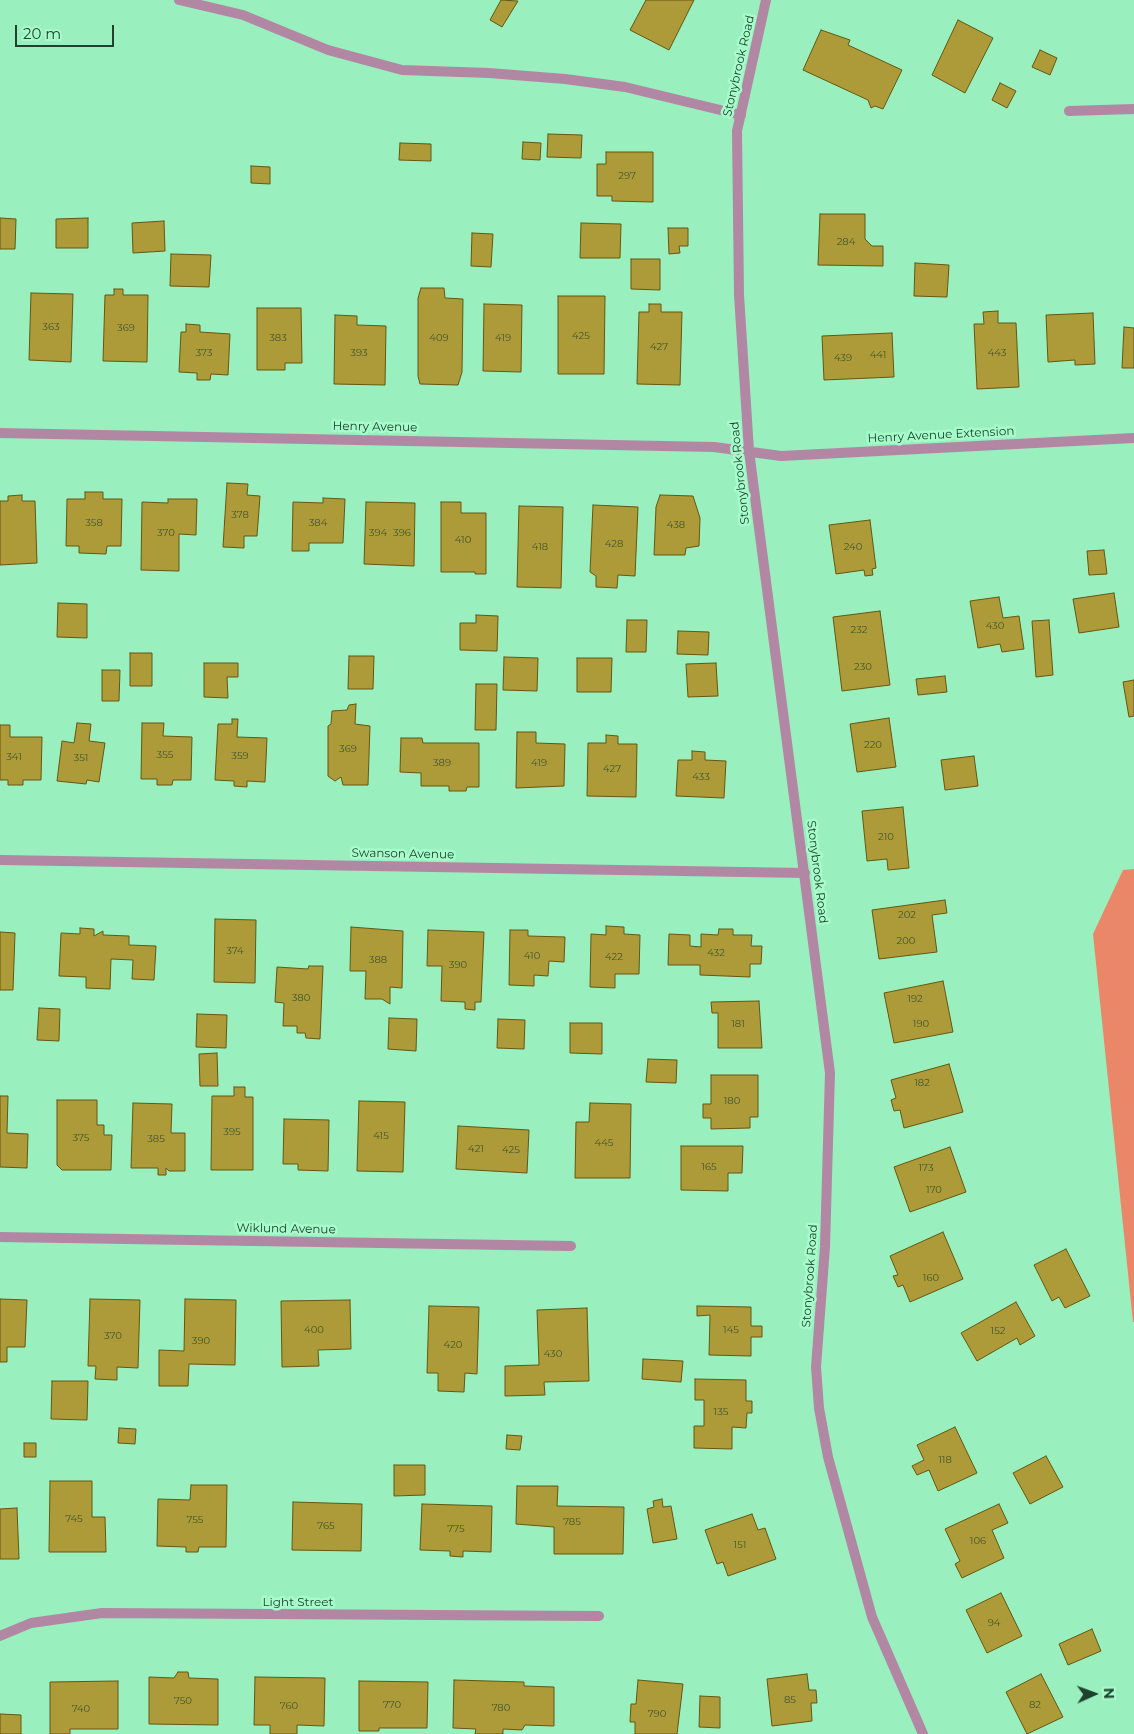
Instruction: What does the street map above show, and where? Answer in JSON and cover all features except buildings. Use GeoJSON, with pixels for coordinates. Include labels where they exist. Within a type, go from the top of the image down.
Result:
{"type":"FeatureCollection","features":[{"type":"Feature","properties":{"kind":"street"},"geometry":{"type":"LineString","coordinates":[[179,0],[243,15],[328,50],[402,70],[546,78],[625,87],[741,115]]}},
{"type":"Feature","properties":{"kind":"street","name":"Stonybrook Road"},"geometry":{"type":"LineString","coordinates":[[766,0],[737,130],[738,296],[749,452],[830,1073],[825,1247],[816,1367],[819,1408],[828,1457],[872,1617],[923,1734]]}},
{"type":"Feature","properties":{"kind":"street"},"geometry":{"type":"LineString","coordinates":[[1069,111],[1134,109]]}},
{"type":"Feature","properties":{"kind":"street","name":"Henry Avenue"},"geometry":{"type":"LineString","coordinates":[[0,433],[714,446],[749,452]]}},
{"type":"Feature","properties":{"kind":"street","name":"Henry Avenue Extension"},"geometry":{"type":"LineString","coordinates":[[749,452],[781,456],[1134,438]]}},
{"type":"Feature","properties":{"kind":"street","name":"Swanson Avenue"},"geometry":{"type":"LineString","coordinates":[[0,860],[805,873]]}},
{"type":"Feature","properties":{"kind":"street","name":"Wiklund Avenue"},"geometry":{"type":"LineString","coordinates":[[0,1237],[571,1246]]}},
{"type":"Feature","properties":{"kind":"street","name":"Light Street"},"geometry":{"type":"LineString","coordinates":[[0,1636],[31,1623],[102,1614],[599,1616]]}},
{"type":"Feature","properties":{"kind":"shaded area"},"geometry":{"type":"Polygon","coordinates":[[[1134,869],[1133,1322],[1093,934],[1123,870],[1134,869]]]}}]}
